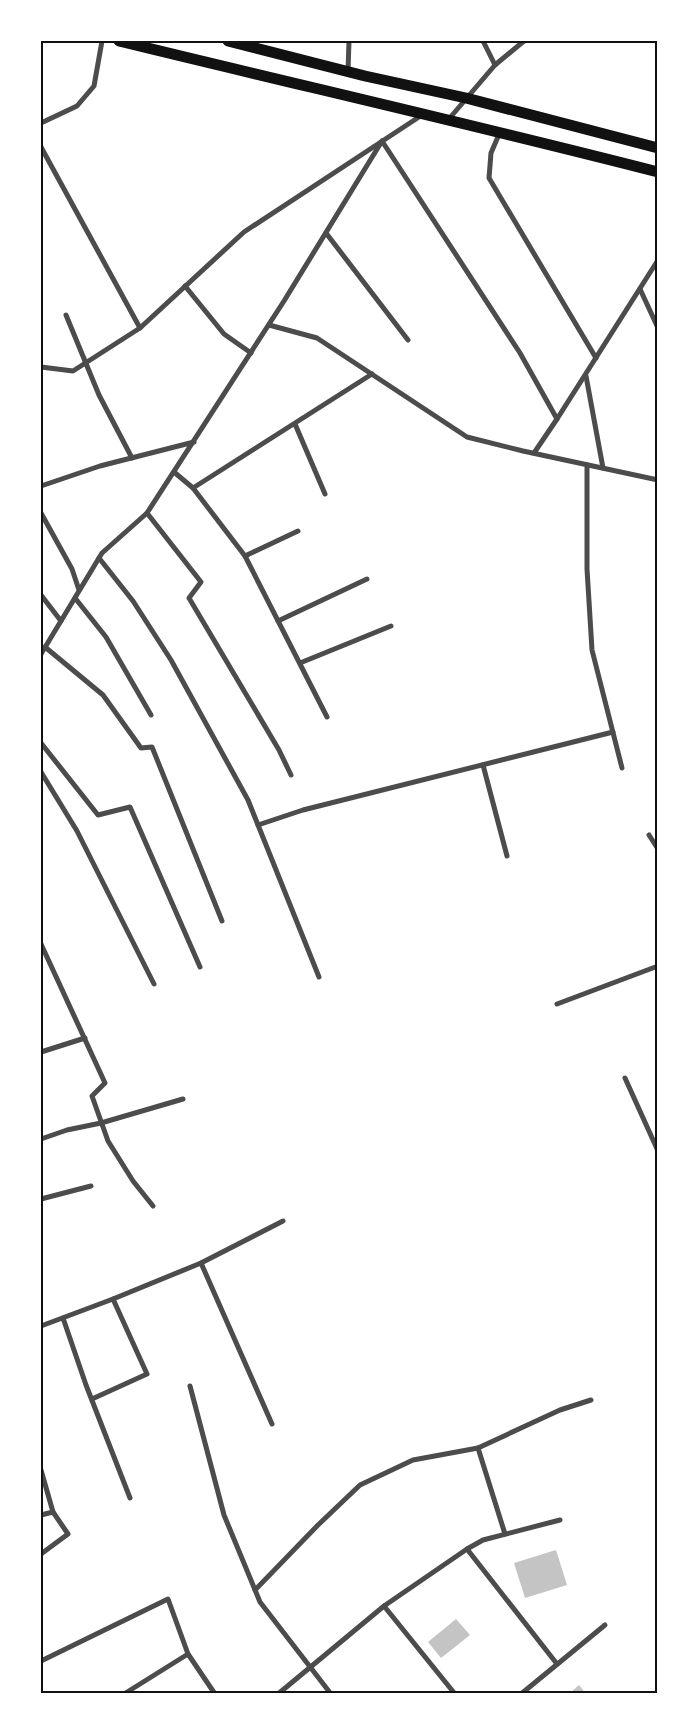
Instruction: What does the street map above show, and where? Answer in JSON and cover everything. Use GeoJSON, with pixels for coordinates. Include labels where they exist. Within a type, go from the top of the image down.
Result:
{"type":"FeatureCollection","features":[{"type":"Feature","properties":{"kind":"main road"},"geometry":{"type":"LineString","coordinates":[[119,41],[422,115],[500,132],[658,172]]}},
{"type":"Feature","properties":{"kind":"main road"},"geometry":{"type":"LineString","coordinates":[[228,41],[348,72],[466,98],[658,148]]}},
{"type":"Feature","properties":{"kind":"street"},"geometry":{"type":"LineString","coordinates":[[41,123],[77,106],[94,86],[102,41]]}},
{"type":"Feature","properties":{"kind":"street"},"geometry":{"type":"LineString","coordinates":[[348,72],[349,41]]}},
{"type":"Feature","properties":{"kind":"street"},"geometry":{"type":"LineString","coordinates":[[483,41],[495,65]]}},
{"type":"Feature","properties":{"kind":"street"},"geometry":{"type":"LineString","coordinates":[[447,120],[495,65],[524,41]]}},
{"type":"Feature","properties":{"kind":"street"},"geometry":{"type":"LineString","coordinates":[[41,368],[73,371],[140,328],[244,232],[422,115]]}},
{"type":"Feature","properties":{"kind":"street"},"geometry":{"type":"LineString","coordinates":[[500,132],[491,153],[489,178],[596,358]]}},
{"type":"Feature","properties":{"kind":"street"},"geometry":{"type":"LineString","coordinates":[[41,654],[102,553],[147,513],[269,325],[382,141]]}},
{"type":"Feature","properties":{"kind":"street"},"geometry":{"type":"LineString","coordinates":[[382,141],[520,353],[557,420]]}},
{"type":"Feature","properties":{"kind":"street"},"geometry":{"type":"LineString","coordinates":[[41,147],[140,328]]}},
{"type":"Feature","properties":{"kind":"street"},"geometry":{"type":"LineString","coordinates":[[326,233],[408,340]]}},
{"type":"Feature","properties":{"kind":"street"},"geometry":{"type":"LineString","coordinates":[[534,453],[557,420],[658,260]]}},
{"type":"Feature","properties":{"kind":"street"},"geometry":{"type":"LineString","coordinates":[[185,286],[224,334],[251,353]]}},
{"type":"Feature","properties":{"kind":"street"},"geometry":{"type":"LineString","coordinates":[[640,289],[658,328]]}},
{"type":"Feature","properties":{"kind":"street"},"geometry":{"type":"LineString","coordinates":[[66,315],[98,395],[132,458]]}},
{"type":"Feature","properties":{"kind":"street"},"geometry":{"type":"LineString","coordinates":[[269,325],[317,338],[467,437],[658,480]]}},
{"type":"Feature","properties":{"kind":"street"},"geometry":{"type":"LineString","coordinates":[[194,488],[372,374]]}},
{"type":"Feature","properties":{"kind":"street"},"geometry":{"type":"LineString","coordinates":[[585,375],[603,468]]}},
{"type":"Feature","properties":{"kind":"street"},"geometry":{"type":"LineString","coordinates":[[295,424],[325,494]]}},
{"type":"Feature","properties":{"kind":"street"},"geometry":{"type":"LineString","coordinates":[[41,486],[100,466],[194,442]]}},
{"type":"Feature","properties":{"kind":"street"},"geometry":{"type":"LineString","coordinates":[[588,465],[588,569],[592,650],[622,768]]}},
{"type":"Feature","properties":{"kind":"street"},"geometry":{"type":"LineString","coordinates":[[174,472],[194,488],[245,556],[327,717]]}},
{"type":"Feature","properties":{"kind":"street"},"geometry":{"type":"LineString","coordinates":[[41,513],[72,569],[79,590]]}},
{"type":"Feature","properties":{"kind":"street"},"geometry":{"type":"LineString","coordinates":[[147,513],[201,582],[189,598],[279,750],[291,775]]}},
{"type":"Feature","properties":{"kind":"street"},"geometry":{"type":"LineString","coordinates":[[245,556],[298,531]]}},
{"type":"Feature","properties":{"kind":"street"},"geometry":{"type":"LineString","coordinates":[[99,558],[133,601],[171,660],[248,800],[319,977]]}},
{"type":"Feature","properties":{"kind":"street"},"geometry":{"type":"LineString","coordinates":[[278,621],[367,579]]}},
{"type":"Feature","properties":{"kind":"street"},"geometry":{"type":"LineString","coordinates":[[41,595],[61,621]]}},
{"type":"Feature","properties":{"kind":"street"},"geometry":{"type":"LineString","coordinates":[[74,598],[106,636],[150,715]]}},
{"type":"Feature","properties":{"kind":"street"},"geometry":{"type":"LineString","coordinates":[[300,663],[391,626]]}},
{"type":"Feature","properties":{"kind":"street"},"geometry":{"type":"LineString","coordinates":[[45,647],[103,695],[141,748],[152,748],[222,921]]}},
{"type":"Feature","properties":{"kind":"street"},"geometry":{"type":"LineString","coordinates":[[258,825],[303,810],[613,732]]}},
{"type":"Feature","properties":{"kind":"street"},"geometry":{"type":"LineString","coordinates":[[42,745],[98,815],[130,807],[200,967]]}},
{"type":"Feature","properties":{"kind":"street"},"geometry":{"type":"LineString","coordinates":[[483,765],[507,856]]}},
{"type":"Feature","properties":{"kind":"street"},"geometry":{"type":"LineString","coordinates":[[41,772],[77,831],[154,984]]}},
{"type":"Feature","properties":{"kind":"street"},"geometry":{"type":"LineString","coordinates":[[649,836],[658,849]]}},
{"type":"Feature","properties":{"kind":"street"},"geometry":{"type":"LineString","coordinates":[[41,944],[105,1083],[92,1096],[108,1141],[153,1206]]}},
{"type":"Feature","properties":{"kind":"street"},"geometry":{"type":"LineString","coordinates":[[557,1004],[658,966]]}},
{"type":"Feature","properties":{"kind":"street"},"geometry":{"type":"LineString","coordinates":[[41,1052],[84,1038]]}},
{"type":"Feature","properties":{"kind":"street"},"geometry":{"type":"LineString","coordinates":[[625,1078],[658,1151]]}},
{"type":"Feature","properties":{"kind":"street"},"geometry":{"type":"LineString","coordinates":[[41,1139],[67,1130],[101,1123],[183,1099]]}},
{"type":"Feature","properties":{"kind":"street"},"geometry":{"type":"LineString","coordinates":[[41,1199],[91,1186]]}},
{"type":"Feature","properties":{"kind":"street"},"geometry":{"type":"LineString","coordinates":[[41,1326],[113,1299],[201,1262],[283,1221]]}},
{"type":"Feature","properties":{"kind":"street"},"geometry":{"type":"LineString","coordinates":[[201,1262],[272,1424]]}},
{"type":"Feature","properties":{"kind":"street"},"geometry":{"type":"LineString","coordinates":[[92,1399],[147,1374],[113,1299]]}},
{"type":"Feature","properties":{"kind":"street"},"geometry":{"type":"LineString","coordinates":[[62,1318],[130,1498]]}},
{"type":"Feature","properties":{"kind":"street"},"geometry":{"type":"LineString","coordinates":[[190,1386],[224,1515],[260,1602],[331,1694]]}},
{"type":"Feature","properties":{"kind":"street"},"geometry":{"type":"LineString","coordinates":[[255,1590],[360,1485],[413,1460],[478,1448],[560,1410],[591,1400]]}},
{"type":"Feature","properties":{"kind":"street"},"geometry":{"type":"LineString","coordinates":[[478,1448],[505,1534]]}},
{"type":"Feature","properties":{"kind":"street"},"geometry":{"type":"LineString","coordinates":[[41,1470],[54,1512],[68,1534],[41,1554]]}},
{"type":"Feature","properties":{"kind":"street"},"geometry":{"type":"LineString","coordinates":[[41,1515],[54,1512]]}},
{"type":"Feature","properties":{"kind":"street"},"geometry":{"type":"LineString","coordinates":[[278,1694],[384,1606],[467,1548],[483,1540],[560,1520]]}},
{"type":"Feature","properties":{"kind":"street"},"geometry":{"type":"LineString","coordinates":[[467,1548],[557,1664]]}},
{"type":"Feature","properties":{"kind":"street"},"geometry":{"type":"LineString","coordinates":[[41,1661],[168,1598],[188,1654],[215,1694]]}},
{"type":"Feature","properties":{"kind":"street"},"geometry":{"type":"LineString","coordinates":[[384,1606],[455,1694]]}},
{"type":"Feature","properties":{"kind":"street"},"geometry":{"type":"LineString","coordinates":[[522,1694],[605,1625]]}},
{"type":"Feature","properties":{"kind":"street"},"geometry":{"type":"LineString","coordinates":[[124,1694],[188,1654]]}},
{"type":"Feature","properties":{"kind":"building"},"geometry":{"type":"Polygon","coordinates":[[[556,1550],[567,1585],[525,1598],[514,1563],[556,1550]]]}},
{"type":"Feature","properties":{"kind":"building"},"geometry":{"type":"Polygon","coordinates":[[[456,1619],[470,1635],[441,1658],[428,1642],[456,1619]]]}},
{"type":"Feature","properties":{"kind":"building"},"geometry":{"type":"Polygon","coordinates":[[[579,1685],[586,1694],[569,1694],[579,1685]]]}}]}
